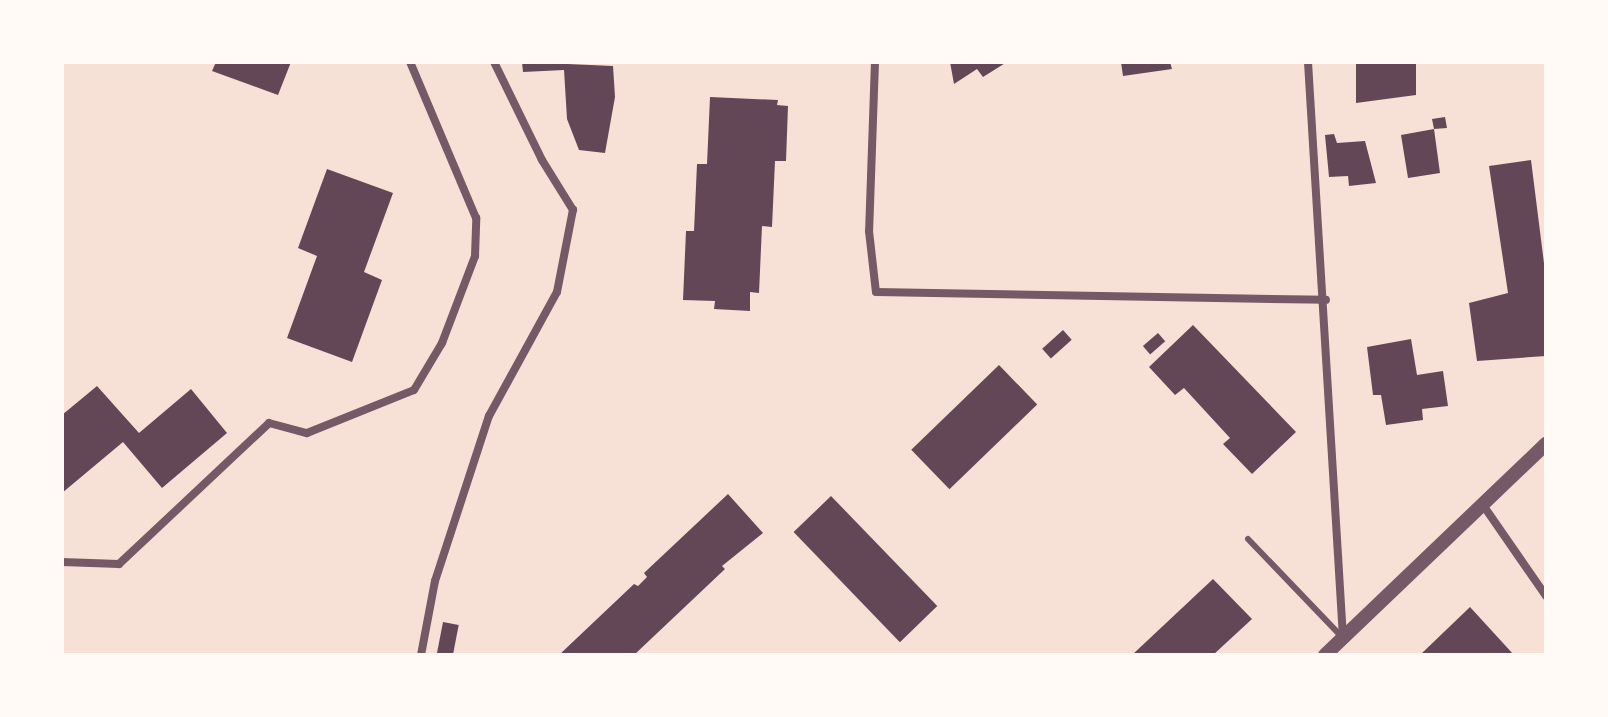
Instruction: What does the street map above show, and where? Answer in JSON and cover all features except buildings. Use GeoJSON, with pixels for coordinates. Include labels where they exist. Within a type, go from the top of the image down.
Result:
{"type":"FeatureCollection","features":[{"type":"Feature","properties":{"kind":"street"},"geometry":{"type":"LineString","coordinates":[[62,562],[119,564],[269,423],[307,433],[414,390],[442,343],[475,256],[476,218],[410,62]]}},
{"type":"Feature","properties":{"kind":"street"},"geometry":{"type":"LineString","coordinates":[[421,655],[435,581],[489,416],[557,292],[573,210],[542,160],[494,62]]}},
{"type":"Feature","properties":{"kind":"street"},"geometry":{"type":"LineString","coordinates":[[875,62],[869,231],[876,292],[1326,300]]}},
{"type":"Feature","properties":{"kind":"street"},"geometry":{"type":"LineString","coordinates":[[1308,62],[1326,300],[1343,638]]}},
{"type":"Feature","properties":{"kind":"street"},"geometry":{"type":"LineString","coordinates":[[1325,655],[1546,444]]}},
{"type":"Feature","properties":{"kind":"street"},"geometry":{"type":"LineString","coordinates":[[1483,505],[1546,596]]}},
{"type":"Feature","properties":{"kind":"lane"},"geometry":{"type":"LineString","coordinates":[[1248,539],[1343,638]]}}]}
